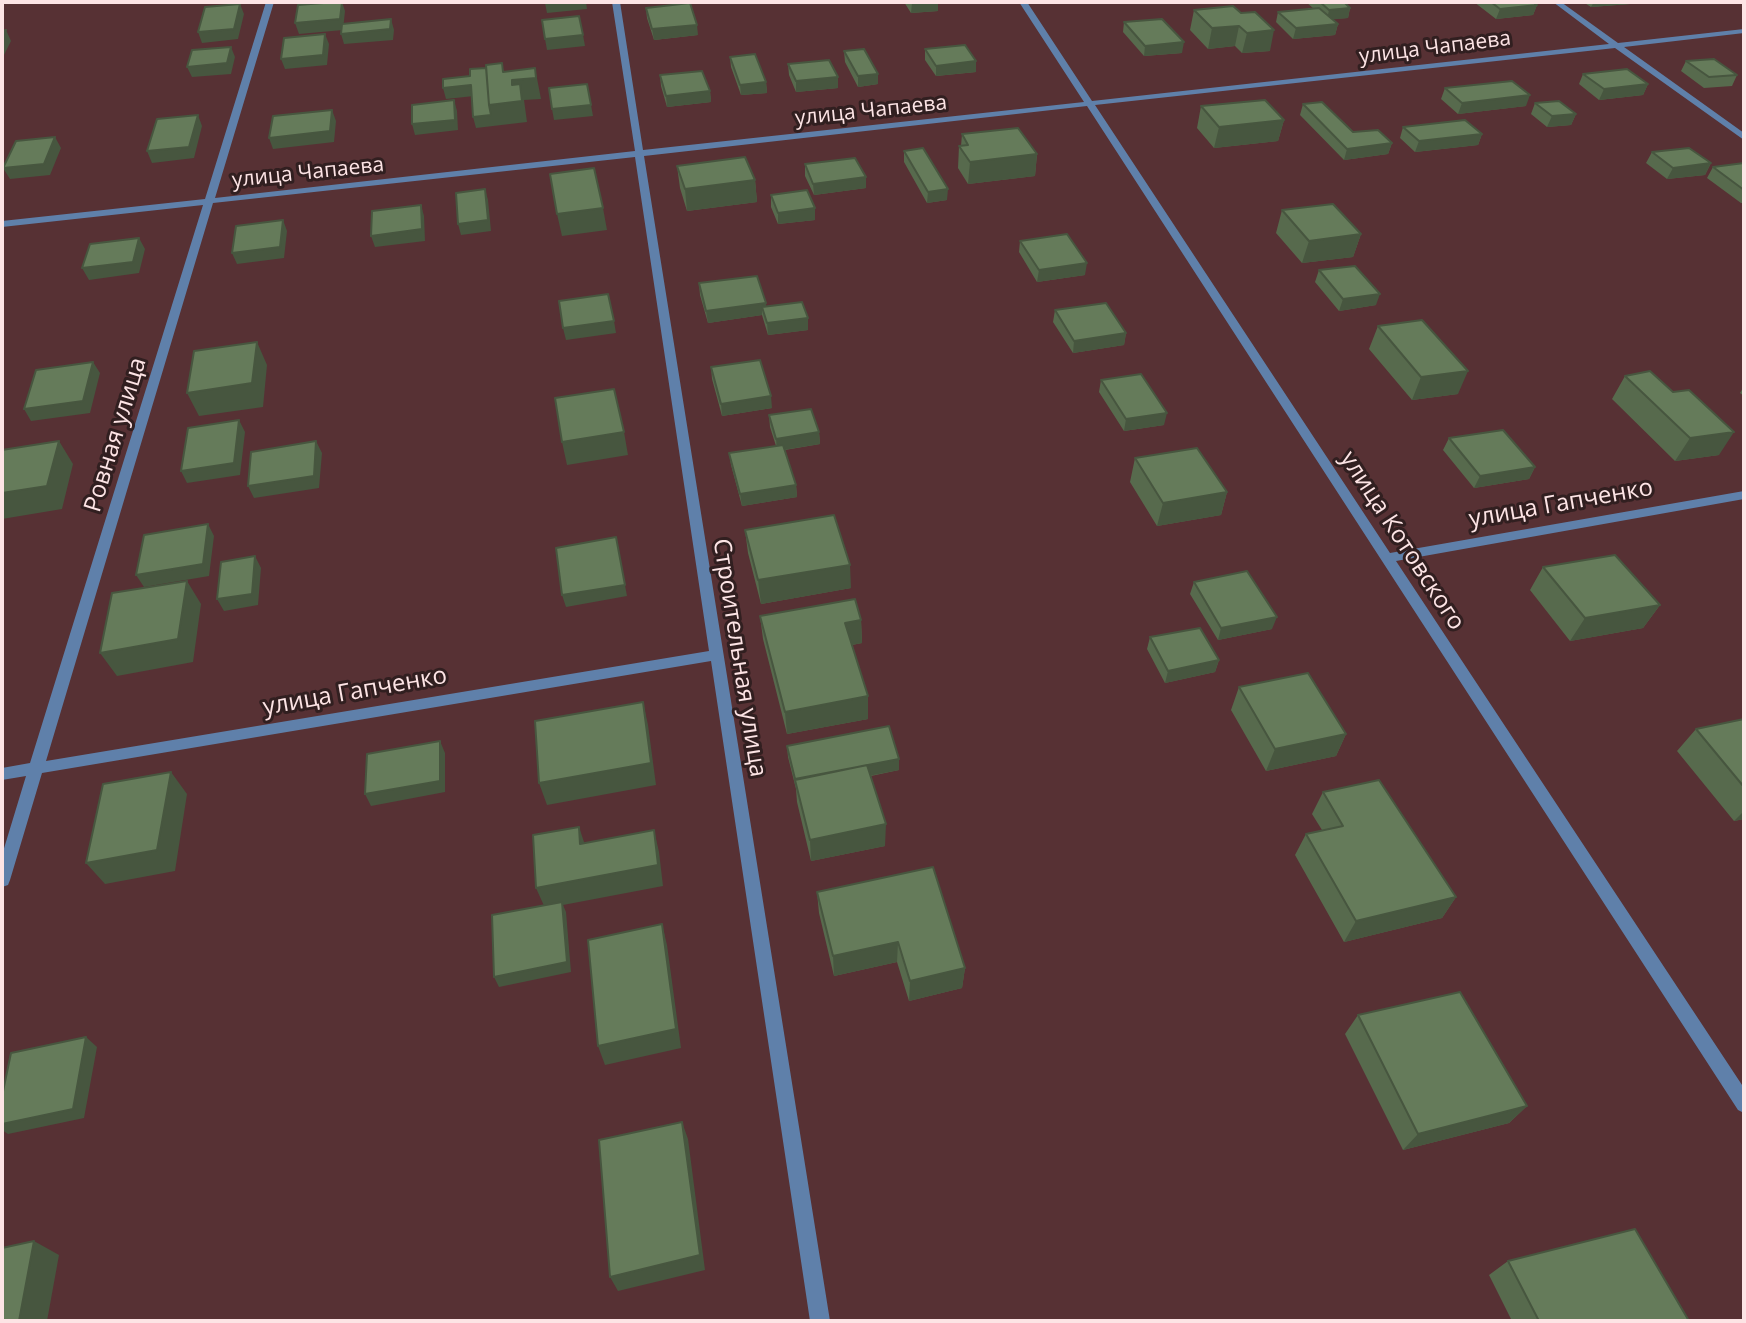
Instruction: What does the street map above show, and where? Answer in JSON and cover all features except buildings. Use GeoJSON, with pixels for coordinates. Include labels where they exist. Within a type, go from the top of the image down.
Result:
{"type":"FeatureCollection","features":[{"type":"Feature","properties":{"kind":"street","name":"Ровная улица"},"geometry":{"type":"LineString","coordinates":[[2,880],[270,2]]}},
{"type":"Feature","properties":{"kind":"street","name":"Строительная улица"},"geometry":{"type":"LineString","coordinates":[[617,2],[715,655],[820,1321]]}},
{"type":"Feature","properties":{"kind":"street","name":"улица Котовского"},"geometry":{"type":"LineString","coordinates":[[1023,2],[1744,1104]]}},
{"type":"Feature","properties":{"kind":"street"},"geometry":{"type":"LineString","coordinates":[[1557,2],[1744,137]]}},
{"type":"Feature","properties":{"kind":"street","name":"улица Чапаева"},"geometry":{"type":"LineString","coordinates":[[2,225],[1744,31]]}},
{"type":"Feature","properties":{"kind":"street","name":"улица Гапченко"},"geometry":{"type":"LineString","coordinates":[[1385,558],[1744,495]]}},
{"type":"Feature","properties":{"kind":"street","name":"улица Гапченко"},"geometry":{"type":"LineString","coordinates":[[2,774],[715,655]]}}]}
